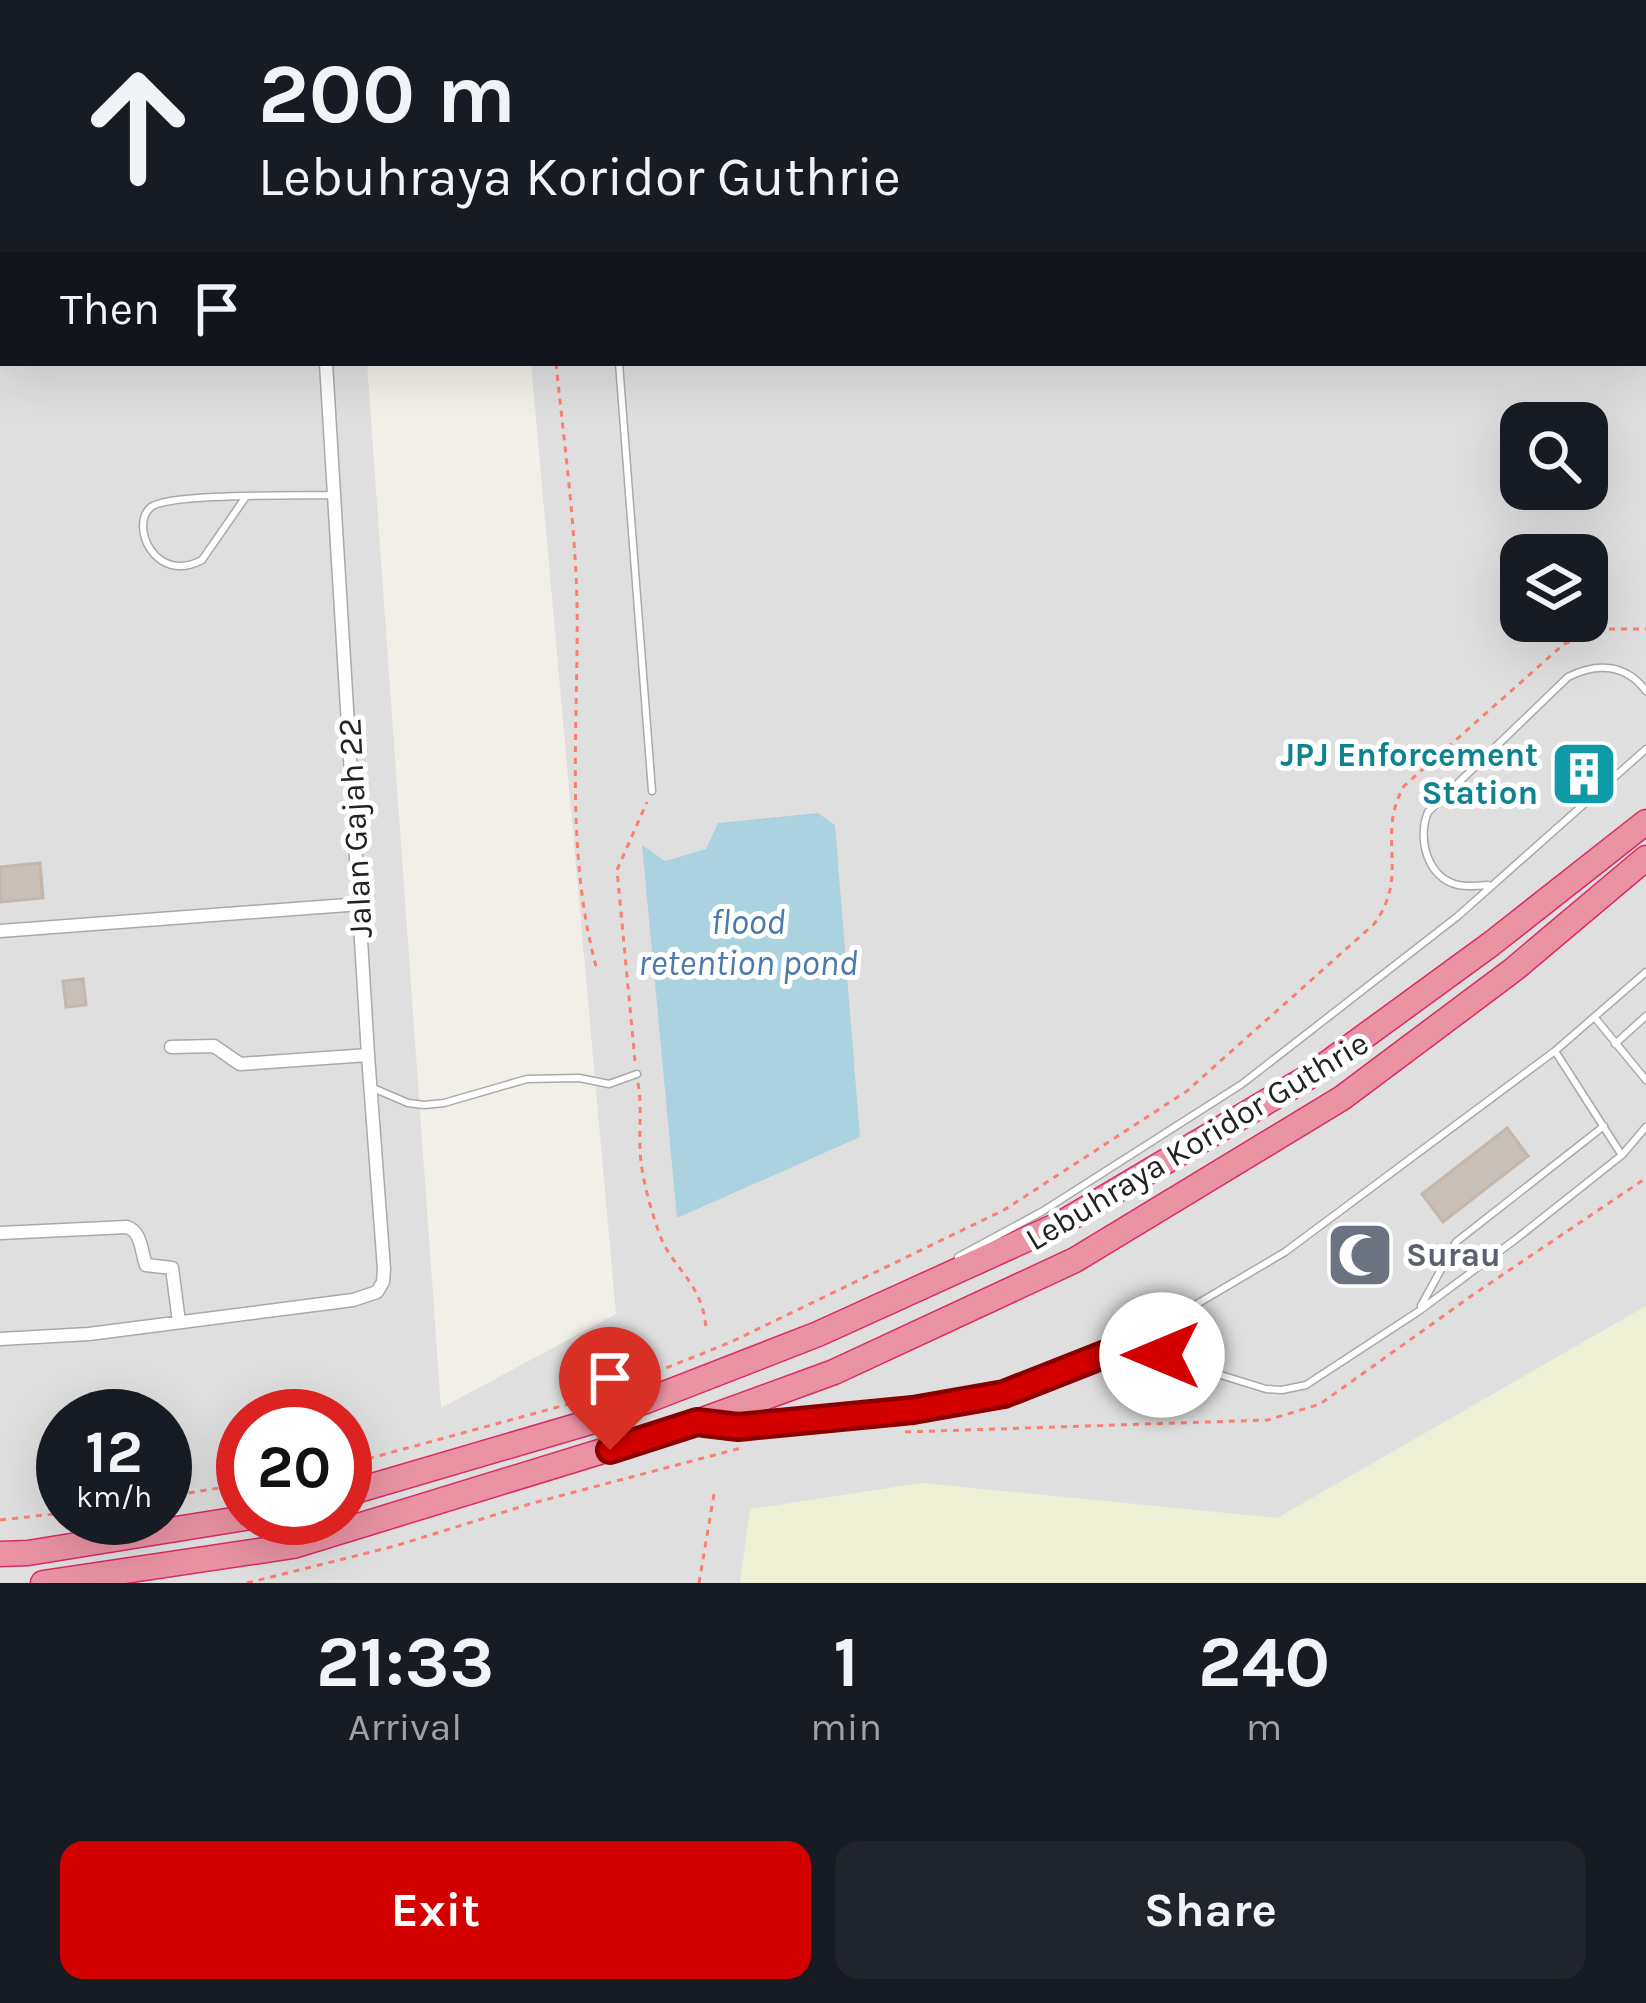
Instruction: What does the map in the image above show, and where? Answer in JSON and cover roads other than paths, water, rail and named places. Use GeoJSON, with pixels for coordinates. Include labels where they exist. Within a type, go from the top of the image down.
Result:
{"type":"FeatureCollection","features":[{"type":"Feature","properties":{"kind":"highway","name":"Lebuhraya Koridor Guthrie"},"geometry":{"type":"LineString","coordinates":[[372,1486],[597,1420],[818,1334],[1060,1224],[1310,1076],[1491,944],[1646,822]]}},
{"type":"Feature","properties":{"kind":"highway","name":"Lebuhraya Koridor Guthrie"},"geometry":{"type":"LineString","coordinates":[[43,1583],[293,1546],[697,1422],[835,1372],[1094,1248],[1342,1098],[1513,970],[1646,858]]}},
{"type":"Feature","properties":{"kind":"highway"},"geometry":{"type":"LineString","coordinates":[[697,1422],[738,1427],[982,1399],[1126,1346]]}},
{"type":"Feature","properties":{"kind":"highway"},"geometry":{"type":"LineString","coordinates":[[0,1554],[216,1523]]}},
{"type":"Feature","properties":{"kind":"street","name":"Jalan Gajah 22"},"geometry":{"type":"LineString","coordinates":[[179,1322],[353,1300],[377,1292],[382,1282],[326,366]]}},
{"type":"Feature","properties":{"kind":"street"},"geometry":{"type":"LineString","coordinates":[[0,931],[361,904]]}},
{"type":"Feature","properties":{"kind":"street"},"geometry":{"type":"LineString","coordinates":[[171,1047],[214,1046],[240,1064],[368,1054]]}},
{"type":"Feature","properties":{"kind":"street"},"geometry":{"type":"LineString","coordinates":[[0,1233],[133,1229],[146,1265],[172,1268],[179,1322],[0,1339]]}},
{"type":"Feature","properties":{"kind":"lane"},"geometry":{"type":"LineString","coordinates":[[619,366],[652,791]]}},
{"type":"Feature","properties":{"kind":"lane"},"geometry":{"type":"LineString","coordinates":[[245,498],[202,560],[177,567],[162,563],[151,551],[143,530],[151,507],[191,499],[335,495]]}},
{"type":"Feature","properties":{"kind":"lane"},"geometry":{"type":"LineString","coordinates":[[1491,885],[1455,885],[1436,869],[1423,845],[1428,812],[1568,677],[1595,666],[1611,668],[1636,678],[1646,691]]}},
{"type":"Feature","properties":{"kind":"lane"},"geometry":{"type":"LineString","coordinates":[[818,1334],[1043,1211],[1242,1084],[1458,916],[1646,749]]}},
{"type":"Feature","properties":{"kind":"lane"},"geometry":{"type":"LineString","coordinates":[[1126,1346],[1285,1252],[1555,1051],[1646,972]]}},
{"type":"Feature","properties":{"kind":"lane"},"geometry":{"type":"LineString","coordinates":[[1615,1044],[1646,1016]]}},
{"type":"Feature","properties":{"kind":"lane"},"geometry":{"type":"LineString","coordinates":[[1595,1019],[1646,1080]]}},
{"type":"Feature","properties":{"kind":"lane"},"geometry":{"type":"LineString","coordinates":[[1555,1051],[1622,1155]]}},
{"type":"Feature","properties":{"kind":"lane"},"geometry":{"type":"LineString","coordinates":[[372,1099],[424,1105],[527,1079],[579,1078],[609,1084],[637,1074]]}},
{"type":"Feature","properties":{"kind":"lane"},"geometry":{"type":"LineString","coordinates":[[1419,1311],[1456,1242],[1604,1126]]}},
{"type":"Feature","properties":{"kind":"lane"},"geometry":{"type":"LineString","coordinates":[[1126,1346],[1266,1389],[1306,1385],[1419,1311],[1516,1239],[1622,1155],[1646,1127]]}},
{"type":"Feature","properties":{"kind":"water","name":"flood retention pond"},"geometry":{"type":"Polygon","coordinates":[[[818,813],[835,825],[860,1137],[677,1218],[642,845],[665,861],[706,849],[718,823],[818,813]]]}},
{"type":"Feature","properties":{"kind":"place","name":"JPJ Enforcement Station"},"geometry":{"type":"Point","coordinates":[1584,774]}},
{"type":"Feature","properties":{"kind":"place","name":"Surau"},"geometry":{"type":"Point","coordinates":[1360,1255]}}]}
